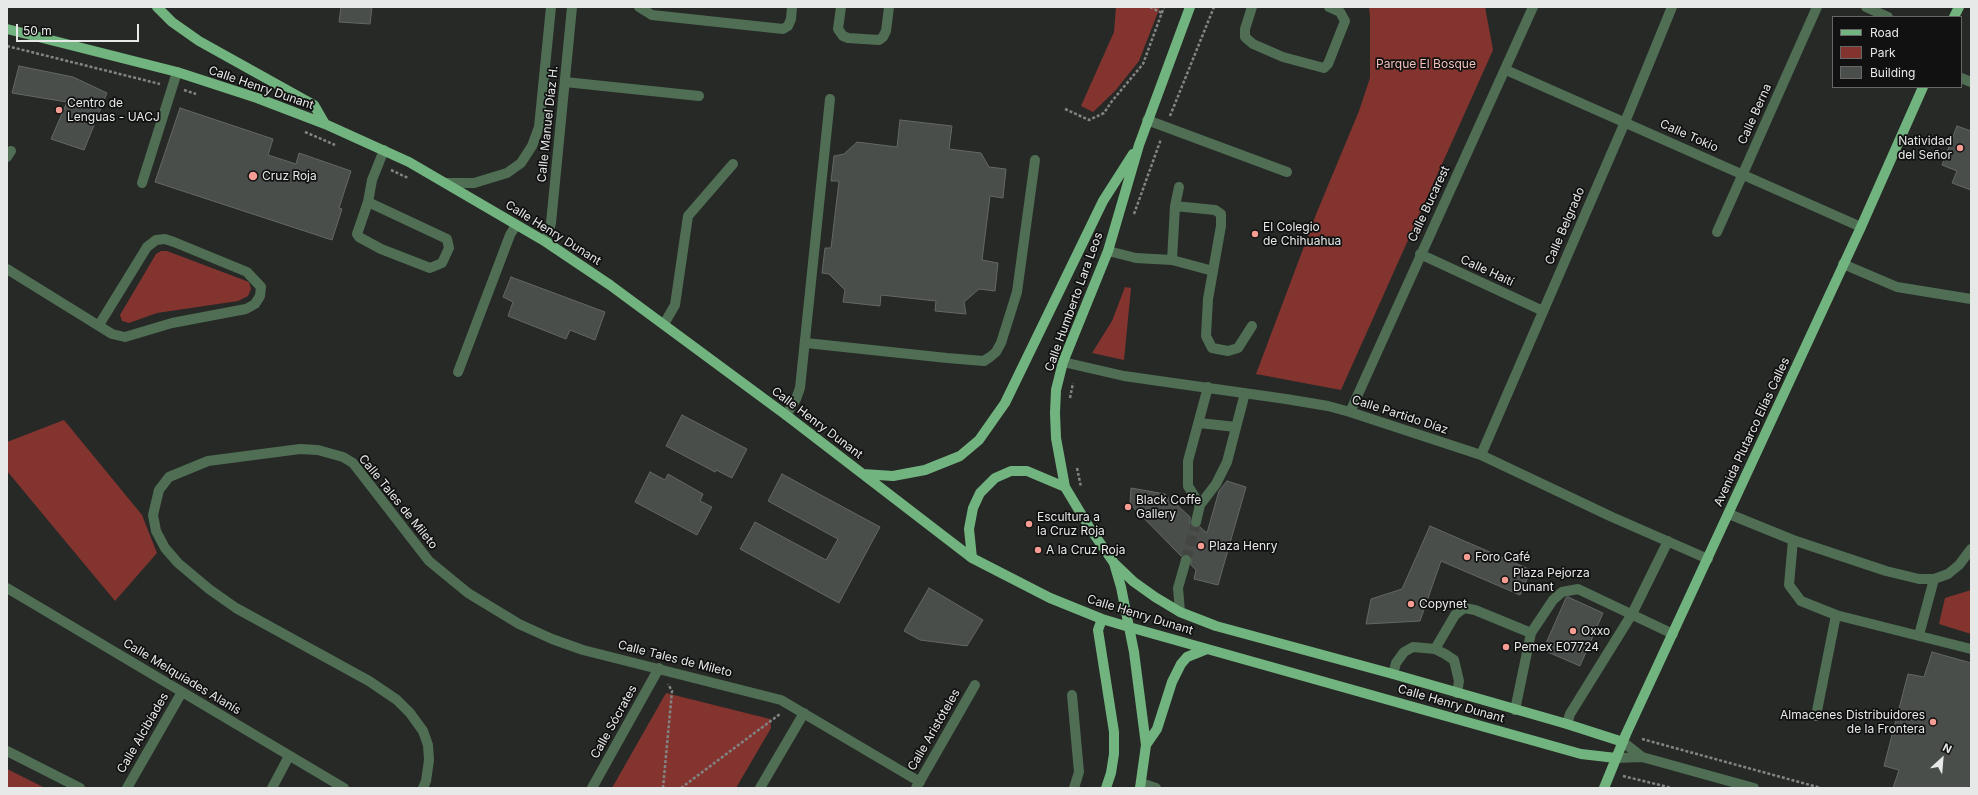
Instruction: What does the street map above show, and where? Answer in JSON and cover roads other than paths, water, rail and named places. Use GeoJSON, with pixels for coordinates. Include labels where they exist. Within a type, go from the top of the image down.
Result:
{"type":"FeatureCollection","features":[{"type":"Feature","properties":{"kind":"main road"},"geometry":{"type":"LineString","coordinates":[[157,7],[172,22],[199,41],[314,105],[325,124]]}},
{"type":"Feature","properties":{"kind":"main road"},"geometry":{"type":"LineString","coordinates":[[863,474],[893,476],[924,470],[960,456],[979,440],[1005,403],[1103,201],[1139,145],[1190,7]]}},
{"type":"Feature","properties":{"kind":"main road"},"geometry":{"type":"LineString","coordinates":[[1954,16],[1959,7]]}},
{"type":"Feature","properties":{"kind":"main road","name":"Calle Henry Dunant"},"geometry":{"type":"LineString","coordinates":[[7,29],[177,72],[257,98],[325,124],[384,150],[447,183],[546,242],[664,324],[786,415],[972,558],[1010,579],[1102,620],[1581,754],[1616,758]]}},
{"type":"Feature","properties":{"kind":"main road","name":"Avenida Plutarco Elías Calles"},"geometry":{"type":"LineString","coordinates":[[1604,788],[1624,738],[1861,227],[1923,88]]}},
{"type":"Feature","properties":{"kind":"main road","name":"Calle Humberto Lara Leos"},"geometry":{"type":"LineString","coordinates":[[1139,145],[1108,251],[1063,362],[1056,390],[1055,413],[1056,438],[1065,487],[1089,527],[1114,563],[1129,627],[1146,745],[1140,786]]}},
{"type":"Feature","properties":{"kind":"main road"},"geometry":{"type":"LineString","coordinates":[[972,558],[969,529],[973,508],[980,493],[995,478],[1011,471],[1027,471],[1043,476],[1065,487]]}},
{"type":"Feature","properties":{"kind":"main road","name":"Calle Henry Dunant"},"geometry":{"type":"LineString","coordinates":[[1114,563],[1134,582],[1180,612],[1216,626],[1393,674],[1515,710],[1624,738]]}},
{"type":"Feature","properties":{"kind":"main road"},"geometry":{"type":"LineString","coordinates":[[1102,620],[1098,630],[1114,732],[1111,773],[1106,788]]}},
{"type":"Feature","properties":{"kind":"main road"},"geometry":{"type":"LineString","coordinates":[[1146,745],[1157,729],[1172,682],[1186,656],[1207,649]]}},
{"type":"Feature","properties":{"kind":"street","name":"Calle Manuel Díaz H."},"geometry":{"type":"LineString","coordinates":[[447,183],[474,183],[507,174],[521,163],[532,146],[539,127],[551,7]]}},
{"type":"Feature","properties":{"kind":"street","name":"Calle Manuel Díaz H."},"geometry":{"type":"LineString","coordinates":[[546,242],[551,223],[572,7]]}},
{"type":"Feature","properties":{"kind":"street"},"geometry":{"type":"LineString","coordinates":[[640,7],[652,15],[783,29],[788,26],[791,18],[792,7]]}},
{"type":"Feature","properties":{"kind":"street"},"geometry":{"type":"LineString","coordinates":[[840,7],[838,30],[843,36],[848,38],[879,40],[884,37],[886,31],[889,7]]}},
{"type":"Feature","properties":{"kind":"street"},"geometry":{"type":"LineString","coordinates":[[1252,7],[1245,29],[1245,36],[1253,44],[1283,57],[1324,68],[1328,64],[1345,21],[1340,12],[1329,7]]}},
{"type":"Feature","properties":{"kind":"street","name":"Calle Bucarest"},"geometry":{"type":"LineString","coordinates":[[1350,412],[1420,254],[1506,70],[1533,7]]}},
{"type":"Feature","properties":{"kind":"street","name":"Calle Belgrado"},"geometry":{"type":"LineString","coordinates":[[1481,455],[1625,122],[1672,7]]}},
{"type":"Feature","properties":{"kind":"street","name":"Calle Berna"},"geometry":{"type":"LineString","coordinates":[[1717,232],[1817,7]]}},
{"type":"Feature","properties":{"kind":"street"},"geometry":{"type":"LineString","coordinates":[[1866,7],[1886,16]]}},
{"type":"Feature","properties":{"kind":"street","name":"Calle Tokio"},"geometry":{"type":"LineString","coordinates":[[1506,70],[1861,227]]}},
{"type":"Feature","properties":{"kind":"street"},"geometry":{"type":"LineString","coordinates":[[142,183],[177,72]]}},
{"type":"Feature","properties":{"kind":"street"},"geometry":{"type":"LineString","coordinates":[[565,82],[699,96]]}},
{"type":"Feature","properties":{"kind":"street"},"geometry":{"type":"LineString","coordinates":[[786,415],[796,399],[800,388],[806,343],[830,99]]}},
{"type":"Feature","properties":{"kind":"street"},"geometry":{"type":"LineString","coordinates":[[1148,120],[1166,128],[1288,172]]}},
{"type":"Feature","properties":{"kind":"street"},"geometry":{"type":"LineString","coordinates":[[368,202],[447,239],[449,248],[442,263],[439,266],[430,268],[362,241],[357,234],[368,202],[372,180],[384,150]]}},
{"type":"Feature","properties":{"kind":"street"},"geometry":{"type":"LineString","coordinates":[[806,343],[947,358],[984,361],[990,358],[996,352],[1001,343],[1017,292],[1035,160]]}},
{"type":"Feature","properties":{"kind":"street"},"geometry":{"type":"LineString","coordinates":[[664,324],[675,305],[688,216],[733,164]]}},
{"type":"Feature","properties":{"kind":"street"},"geometry":{"type":"LineString","coordinates":[[1172,260],[1175,206],[1179,187]]}},
{"type":"Feature","properties":{"kind":"street"},"geometry":{"type":"LineString","coordinates":[[1175,206],[1215,210],[1221,214],[1221,226],[1208,299],[1206,336],[1212,348],[1228,351],[1238,348],[1252,326]]}},
{"type":"Feature","properties":{"kind":"street"},"geometry":{"type":"LineString","coordinates":[[458,372],[510,235],[516,225]]}},
{"type":"Feature","properties":{"kind":"street"},"geometry":{"type":"LineString","coordinates":[[7,268],[112,334],[125,337],[172,323],[246,309],[258,300],[261,287],[248,272],[174,242],[165,239],[156,240],[147,247],[99,325]]}},
{"type":"Feature","properties":{"kind":"street"},"geometry":{"type":"LineString","coordinates":[[1108,251],[1136,258],[1172,260],[1213,271]]}},
{"type":"Feature","properties":{"kind":"street","name":"Calle Haití"},"geometry":{"type":"LineString","coordinates":[[1420,254],[1543,311]]}},
{"type":"Feature","properties":{"kind":"street"},"geometry":{"type":"LineString","coordinates":[[1843,264],[1897,287],[1971,299]]}},
{"type":"Feature","properties":{"kind":"street","name":"Calle Partido Díaz"},"geometry":{"type":"LineString","coordinates":[[1063,362],[1076,367],[1124,376],[1208,387],[1328,406],[1350,412],[1481,455],[1612,517],[1708,559]]}},
{"type":"Feature","properties":{"kind":"street"},"geometry":{"type":"LineString","coordinates":[[1200,505],[1188,486],[1188,461],[1208,387]]}},
{"type":"Feature","properties":{"kind":"street"},"geometry":{"type":"LineString","coordinates":[[1196,522],[1200,505],[1216,484],[1227,462],[1245,393]]}},
{"type":"Feature","properties":{"kind":"street"},"geometry":{"type":"LineString","coordinates":[[1199,422],[1236,427]]}},
{"type":"Feature","properties":{"kind":"street","name":"Calle Tales de Mileto"},"geometry":{"type":"LineString","coordinates":[[423,788],[426,781],[429,760],[428,746],[422,731],[410,713],[397,700],[369,681],[236,608],[178,564],[165,548],[156,531],[153,515],[159,490],[169,477],[208,460],[300,449],[318,450],[343,457],[353,463],[429,561],[468,593],[519,624],[552,639],[583,650],[781,700],[792,705],[918,785]]}},
{"type":"Feature","properties":{"kind":"street"},"geometry":{"type":"LineString","coordinates":[[1729,514],[1793,540],[1886,571],[1919,579],[1934,579],[1948,574],[1959,565],[1971,549]]}},
{"type":"Feature","properties":{"kind":"street"},"geometry":{"type":"LineString","coordinates":[[1793,540],[1790,585],[1794,594],[1801,601],[1836,615],[1919,635],[1971,650]]}},
{"type":"Feature","properties":{"kind":"street"},"geometry":{"type":"LineString","coordinates":[[1567,724],[1570,714],[1632,614],[1668,541]]}},
{"type":"Feature","properties":{"kind":"street"},"geometry":{"type":"LineString","coordinates":[[1180,612],[1178,588],[1186,560]]}},
{"type":"Feature","properties":{"kind":"street"},"geometry":{"type":"LineString","coordinates":[[1919,635],[1934,579]]}},
{"type":"Feature","properties":{"kind":"street","name":"Calle Melquíades Alanís"},"geometry":{"type":"LineString","coordinates":[[7,588],[344,788]]}},
{"type":"Feature","properties":{"kind":"street"},"geometry":{"type":"LineString","coordinates":[[1515,710],[1531,633],[1553,600],[1562,592],[1571,590],[1583,591],[1673,634]]}},
{"type":"Feature","properties":{"kind":"street"},"geometry":{"type":"LineString","coordinates":[[1435,649],[1455,615],[1464,608],[1475,610],[1531,633]]}},
{"type":"Feature","properties":{"kind":"street"},"geometry":{"type":"LineString","coordinates":[[1816,716],[1836,615]]}},
{"type":"Feature","properties":{"kind":"street"},"geometry":{"type":"LineString","coordinates":[[1393,674],[1396,663],[1404,652],[1413,647],[1435,649],[1454,660],[1459,681],[1457,693]]}},
{"type":"Feature","properties":{"kind":"street","name":"Calle Sócrates"},"geometry":{"type":"LineString","coordinates":[[592,788],[659,668]]}},
{"type":"Feature","properties":{"kind":"street","name":"Calle Aristóteles"},"geometry":{"type":"LineString","coordinates":[[918,785],[975,685]]}},
{"type":"Feature","properties":{"kind":"street","name":"Calle Alcibíades"},"geometry":{"type":"LineString","coordinates":[[127,788],[182,692]]}},
{"type":"Feature","properties":{"kind":"street"},"geometry":{"type":"LineString","coordinates":[[1072,695],[1079,772],[1074,788]]}},
{"type":"Feature","properties":{"kind":"street"},"geometry":{"type":"LineString","coordinates":[[760,788],[804,713]]}},
{"type":"Feature","properties":{"kind":"street","name":"Calle Henry Dunant"},"geometry":{"type":"LineString","coordinates":[[1624,738],[1642,757]]}},
{"type":"Feature","properties":{"kind":"street"},"geometry":{"type":"LineString","coordinates":[[7,751],[80,788]]}},
{"type":"Feature","properties":{"kind":"street"},"geometry":{"type":"LineString","coordinates":[[272,788],[289,756]]}},
{"type":"Feature","properties":{"kind":"street","name":"Calle Henry Dunant"},"geometry":{"type":"LineString","coordinates":[[1616,758],[1642,757],[1754,788]]}},
{"type":"Feature","properties":{"kind":"street"},"geometry":{"type":"LineString","coordinates":[[1140,786],[1156,788]]}},
{"type":"Feature","properties":{"kind":"tunnel"},"geometry":{"type":"LineString","coordinates":[[1186,560],[1196,522]]}},
{"type":"Feature","properties":{"kind":"place","name":"Centro de Lenguas - UACJ"},"geometry":{"type":"Point","coordinates":[59,110]}},
{"type":"Feature","properties":{"kind":"place","name":"Natividad del Señor"},"geometry":{"type":"Point","coordinates":[1960,148]}},
{"type":"Feature","properties":{"kind":"place","name":"Cruz Roja"},"geometry":{"type":"Point","coordinates":[253,176]}},
{"type":"Feature","properties":{"kind":"place","name":"El Colegio de Chihuahua"},"geometry":{"type":"Point","coordinates":[1255,234]}},
{"type":"Feature","properties":{"kind":"place","name":"Black Coffe Gallery"},"geometry":{"type":"Point","coordinates":[1128,507]}},
{"type":"Feature","properties":{"kind":"place","name":"Escultura a la Cruz Roja"},"geometry":{"type":"Point","coordinates":[1029,524]}},
{"type":"Feature","properties":{"kind":"place","name":"Plaza Henry"},"geometry":{"type":"Point","coordinates":[1201,546]}},
{"type":"Feature","properties":{"kind":"place","name":"A la Cruz Roja"},"geometry":{"type":"Point","coordinates":[1038,550]}},
{"type":"Feature","properties":{"kind":"place","name":"Foro Café"},"geometry":{"type":"Point","coordinates":[1467,557]}},
{"type":"Feature","properties":{"kind":"place","name":"Plaza Pejorza Dunant"},"geometry":{"type":"Point","coordinates":[1505,580]}},
{"type":"Feature","properties":{"kind":"place","name":"Copynet"},"geometry":{"type":"Point","coordinates":[1411,604]}},
{"type":"Feature","properties":{"kind":"place","name":"Oxxo"},"geometry":{"type":"Point","coordinates":[1573,631]}},
{"type":"Feature","properties":{"kind":"place","name":"Pemex E07724"},"geometry":{"type":"Point","coordinates":[1506,647]}},
{"type":"Feature","properties":{"kind":"place","name":"Almacenes Distribuidores de la Frontera"},"geometry":{"type":"Point","coordinates":[1933,722]}},
{"type":"Feature","properties":{"kind":"park label","name":"Parque El Bosque"},"geometry":{"type":"Point","coordinates":[1426,64]}}]}
